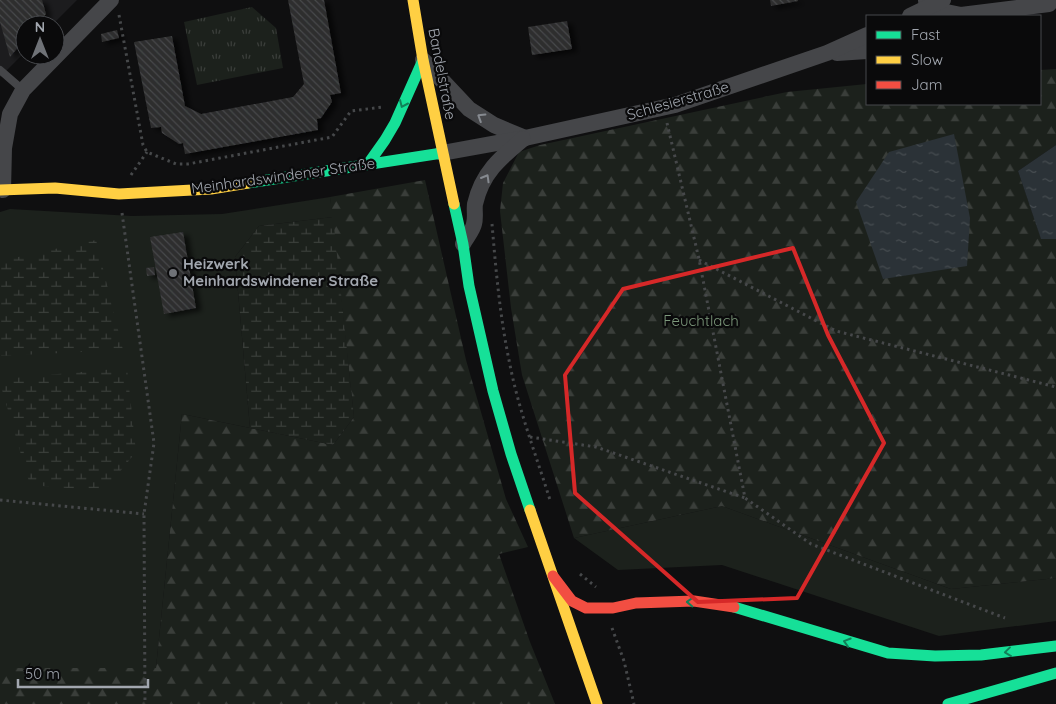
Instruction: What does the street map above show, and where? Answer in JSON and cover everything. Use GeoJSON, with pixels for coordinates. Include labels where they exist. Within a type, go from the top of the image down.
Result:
{"type":"FeatureCollection","features":[{"type":"Feature","properties":{"kind":"main road","name":"Bandelstraße"},"geometry":{"type":"LineString","coordinates":[[414,0],[423,60],[463,244],[469,286],[492,391],[511,454],[597,704]]}},
{"type":"Feature","properties":{"kind":"main road"},"geometry":{"type":"LineString","coordinates":[[368,164],[386,140],[423,60]]}},
{"type":"Feature","properties":{"kind":"main road","name":"Meinhardswindener Straße"},"geometry":{"type":"LineString","coordinates":[[1,190],[55,188],[119,194],[211,189],[442,153]]}},
{"type":"Feature","properties":{"kind":"main road"},"geometry":{"type":"LineString","coordinates":[[553,576],[572,601],[586,608],[613,608],[636,603],[694,601],[720,605],[768,617],[888,653],[911,656],[981,655],[1056,646]]}},
{"type":"Feature","properties":{"kind":"main road"},"geometry":{"type":"LineString","coordinates":[[948,704],[1056,673]]}},
{"type":"Feature","properties":{"kind":"main road"},"geometry":{"type":"LineString","coordinates":[[1037,690],[1056,682]]}},
{"type":"Feature","properties":{"kind":"street"},"geometry":{"type":"LineString","coordinates":[[911,15],[927,4],[943,0]]}},
{"type":"Feature","properties":{"kind":"street","name":"Meinhardswindener Straße"},"geometry":{"type":"LineString","coordinates":[[1,190],[4,148],[10,114],[23,90],[110,1]]}},
{"type":"Feature","properties":{"kind":"street"},"geometry":{"type":"LineString","coordinates":[[927,4],[961,15],[1052,2]]}},
{"type":"Feature","properties":{"kind":"street"},"geometry":{"type":"LineString","coordinates":[[1030,15],[1052,2]]}},
{"type":"Feature","properties":{"kind":"street","name":"Schlesierstraße"},"geometry":{"type":"LineString","coordinates":[[442,153],[525,138],[663,108],[827,53],[866,35]]}},
{"type":"Feature","properties":{"kind":"street","name":"Schlesierstraße"},"geometry":{"type":"LineString","coordinates":[[827,53],[866,51]]}},
{"type":"Feature","properties":{"kind":"street"},"geometry":{"type":"LineString","coordinates":[[423,60],[469,109],[494,125],[525,138]]}},
{"type":"Feature","properties":{"kind":"street","name":"Schlesierstraße"},"geometry":{"type":"LineString","coordinates":[[463,244],[474,225],[475,206],[479,190],[487,175],[499,160],[525,138]]}},
{"type":"Feature","properties":{"kind":"lane"},"geometry":{"type":"LineString","coordinates":[[0,70],[23,90]]}},
{"type":"Feature","properties":{"kind":"path"},"geometry":{"type":"LineString","coordinates":[[110,1],[119,12],[143,145],[147,152],[176,164],[188,164],[332,137],[351,111],[383,107]]}},
{"type":"Feature","properties":{"kind":"path"},"geometry":{"type":"LineString","coordinates":[[663,108],[699,259],[745,498]]}},
{"type":"Feature","properties":{"kind":"path"},"geometry":{"type":"LineString","coordinates":[[121,206],[154,443],[144,514],[145,704]]}},
{"type":"Feature","properties":{"kind":"path"},"geometry":{"type":"LineString","coordinates":[[699,259],[836,331],[1056,387]]}},
{"type":"Feature","properties":{"kind":"path"},"geometry":{"type":"LineString","coordinates":[[497,279],[500,311],[510,365],[524,422],[550,500]]}},
{"type":"Feature","properties":{"kind":"path"},"geometry":{"type":"LineString","coordinates":[[530,437],[596,447],[745,498],[811,544],[1005,618]]}},
{"type":"Feature","properties":{"kind":"path"},"geometry":{"type":"LineString","coordinates":[[0,500],[144,514]]}},
{"type":"Feature","properties":{"kind":"path"},"geometry":{"type":"LineString","coordinates":[[573,570],[598,588],[624,661],[634,704]]}},
{"type":"Feature","properties":{"kind":"highlighted area"},"geometry":{"type":"Polygon","coordinates":[[[793,248],[828,335],[884,443],[797,598],[698,602],[575,493],[565,375],[623,289],[793,248]]]}},
{"type":"Feature","properties":{"kind":"shaded area"},"geometry":{"type":"Polygon","coordinates":[[[0,0],[77,0],[62,15],[15,15],[15,62],[0,77],[0,0]]]}},
{"type":"Feature","properties":{"kind":"green space"},"geometry":{"type":"Polygon","coordinates":[[[252,7],[276,28],[283,68],[197,85],[184,22],[252,7]]]}},
{"type":"Feature","properties":{"kind":"green space","name":"Feuchtlach"},"geometry":{"type":"Polygon","coordinates":[[[1056,69],[1056,145],[1018,171],[1041,238],[1056,239],[1056,578],[951,589],[722,506],[574,538],[522,375],[511,308],[500,211],[503,183],[519,152],[540,145],[787,92],[866,84],[866,105],[1041,105],[1041,70],[1056,69]]]}},
{"type":"Feature","properties":{"kind":"green space"},"geometry":{"type":"Polygon","coordinates":[[[425,180],[466,360],[506,499],[528,547],[499,554],[530,642],[555,704],[0,704],[0,668],[156,668],[182,414],[333,445],[354,417],[330,197],[425,180]]]}},
{"type":"Feature","properties":{"kind":"green space"},"geometry":{"type":"Polygon","coordinates":[[[330,197],[333,217],[259,226],[235,257],[250,428],[182,414],[156,668],[0,668],[0,212],[10,209],[132,216],[222,214],[330,197]]]}},
{"type":"Feature","properties":{"kind":"green space"},"geometry":{"type":"Polygon","coordinates":[[[333,217],[354,417],[333,445],[250,428],[235,257],[259,226],[333,217]]]}},
{"type":"Feature","properties":{"kind":"green space"},"geometry":{"type":"Polygon","coordinates":[[[96,240],[123,350],[0,356],[0,261],[96,240]]]}},
{"type":"Feature","properties":{"kind":"green space"},"geometry":{"type":"Polygon","coordinates":[[[127,368],[136,452],[104,491],[30,485],[0,379],[127,368]]]}},
{"type":"Feature","properties":{"kind":"green space"},"geometry":{"type":"Polygon","coordinates":[[[722,506],[951,589],[1056,578],[1056,621],[939,636],[722,565],[618,570],[574,538],[722,506]]]}},
{"type":"Feature","properties":{"kind":"water"},"geometry":{"type":"Polygon","coordinates":[[[954,134],[970,218],[967,266],[883,279],[856,202],[889,152],[954,134]]]}},
{"type":"Feature","properties":{"kind":"water"},"geometry":{"type":"Polygon","coordinates":[[[1056,145],[1056,239],[1041,239],[1018,171],[1056,145]]]}},
{"type":"Feature","properties":{"kind":"building"},"geometry":{"type":"Polygon","coordinates":[[[0,0],[42,0],[45,15],[15,15],[15,51],[10,57],[0,22],[0,0]]]}},
{"type":"Feature","properties":{"kind":"building"},"geometry":{"type":"Polygon","coordinates":[[[288,0],[324,0],[341,93],[330,95],[332,102],[321,118],[317,119],[318,130],[185,154],[183,143],[179,144],[162,133],[161,127],[151,128],[134,42],[172,36],[185,106],[201,114],[293,97],[304,84],[288,0]]]}},
{"type":"Feature","properties":{"kind":"building"},"geometry":{"type":"Polygon","coordinates":[[[770,0],[798,0],[798,1],[771,6],[770,0]]]}},
{"type":"Feature","properties":{"kind":"building"},"geometry":{"type":"Polygon","coordinates":[[[567,21],[572,49],[532,55],[528,27],[567,21]]]}},
{"type":"Feature","properties":{"kind":"building"},"geometry":{"type":"Polygon","coordinates":[[[117,30],[119,38],[102,42],[101,34],[117,30]]]}},
{"type":"Feature","properties":{"kind":"building","name":"Heizwerk Meinhardswindener Straße"},"geometry":{"type":"Polygon","coordinates":[[[183,232],[196,308],[164,314],[150,237],[183,232]]]}},
{"type":"Feature","properties":{"kind":"building"},"geometry":{"type":"Polygon","coordinates":[[[154,267],[155,275],[147,276],[146,268],[154,267]]]}},
{"type":"Feature","properties":{"kind":"traffic: fast"},"geometry":{"type":"LineString","coordinates":[[368,164],[395,123],[423,60]]}},
{"type":"Feature","properties":{"kind":"traffic: fast"},"geometry":{"type":"LineString","coordinates":[[248,183],[442,153]]}},
{"type":"Feature","properties":{"kind":"traffic: fast"},"geometry":{"type":"LineString","coordinates":[[454,204],[463,244],[469,286],[493,391],[511,454],[530,510]]}},
{"type":"Feature","properties":{"kind":"traffic: fast"},"geometry":{"type":"LineString","coordinates":[[734,607],[888,653],[935,656],[981,655],[1056,646]]}},
{"type":"Feature","properties":{"kind":"traffic: fast"},"geometry":{"type":"LineString","coordinates":[[948,704],[1056,673]]}},
{"type":"Feature","properties":{"kind":"traffic: slow"},"geometry":{"type":"LineString","coordinates":[[413,0],[423,60],[454,204]]}},
{"type":"Feature","properties":{"kind":"traffic: slow"},"geometry":{"type":"LineString","coordinates":[[0,190],[55,188],[119,194],[211,189],[248,183]]}},
{"type":"Feature","properties":{"kind":"traffic: slow"},"geometry":{"type":"LineString","coordinates":[[530,510],[597,704]]}},
{"type":"Feature","properties":{"kind":"traffic: jam"},"geometry":{"type":"LineString","coordinates":[[553,576],[572,601],[586,608],[613,608],[636,603],[694,601],[734,607]]}},
{"type":"Feature","properties":{"kind":"place","name":"Heizwerk Meinhardswindener Straße"},"geometry":{"type":"Point","coordinates":[173,273]}}]}
